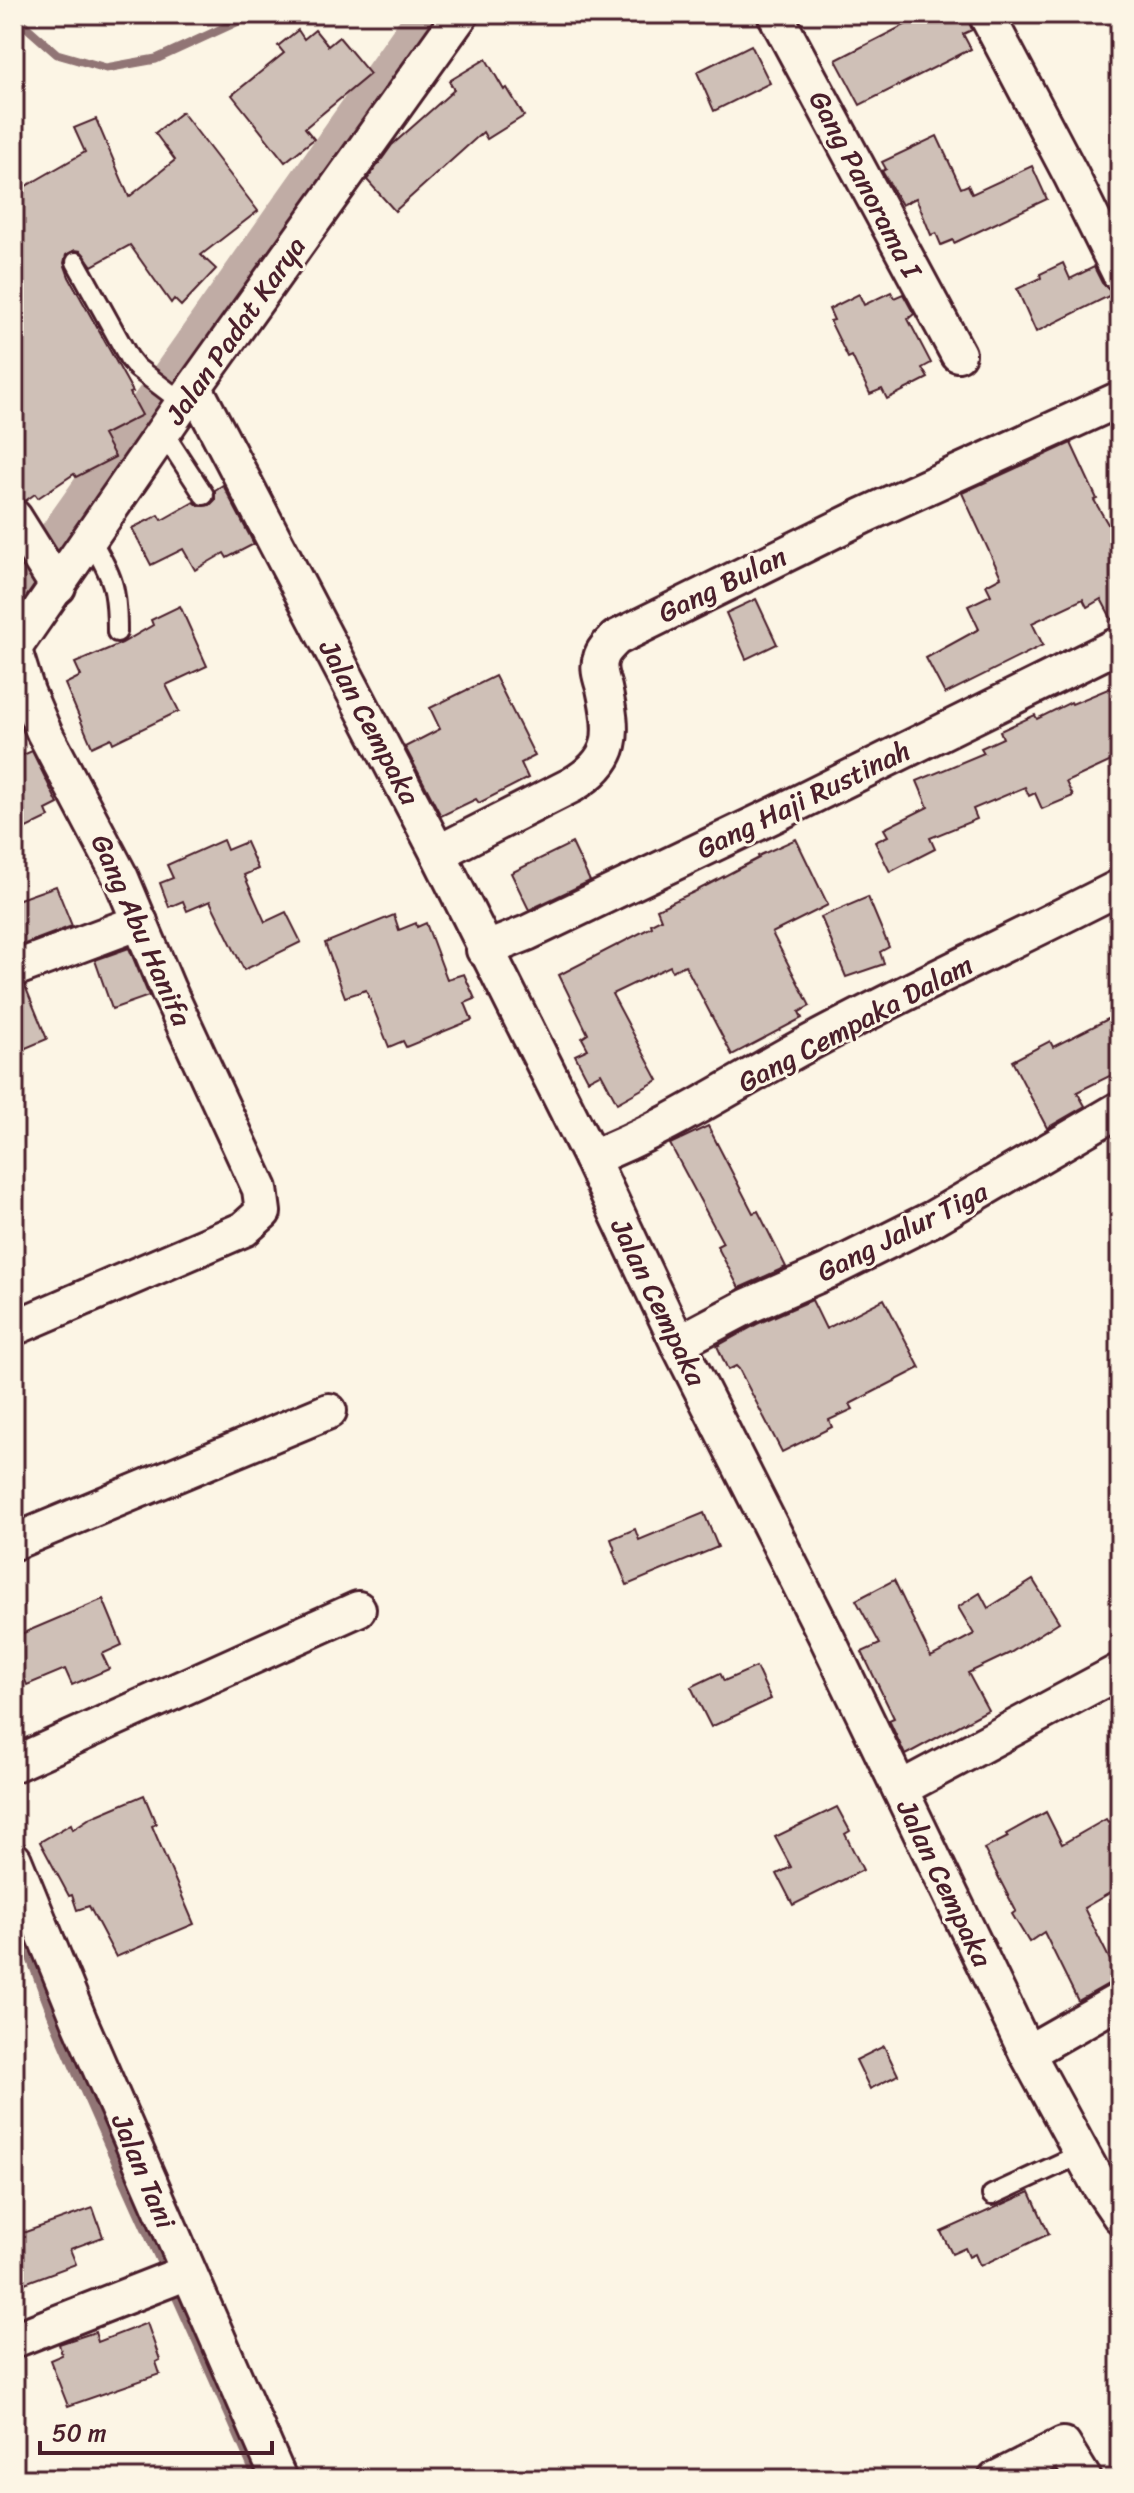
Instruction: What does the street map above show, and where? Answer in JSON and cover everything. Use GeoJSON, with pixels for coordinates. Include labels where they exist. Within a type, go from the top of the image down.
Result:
{"type":"FeatureCollection","features":[{"type":"Feature","properties":{"kind":"street","name":"Jalan Padat Karya"},"geometry":{"type":"LineString","coordinates":[[14,649],[163,432],[178,393],[461,14]]}},
{"type":"Feature","properties":{"kind":"street","name":"Gang Panorama I"},"geometry":{"type":"LineString","coordinates":[[775,14],[958,354]]}},
{"type":"Feature","properties":{"kind":"street"},"geometry":{"type":"LineString","coordinates":[[986,14],[1120,274]]}},
{"type":"Feature","properties":{"kind":"street","name":"Jalan Cempaka"},"geometry":{"type":"LineString","coordinates":[[178,393],[438,853],[591,1158],[678,1343],[900,1789],[1027,2053],[1099,2185],[1120,2216]]}},
{"type":"Feature","properties":{"kind":"street","name":"Gang Bulan"},"geometry":{"type":"LineString","coordinates":[[438,853],[572,785],[587,776],[603,758],[611,739],[599,666],[602,654],[616,638],[863,516],[1120,399]]}},
{"type":"Feature","properties":{"kind":"street"},"geometry":{"type":"LineString","coordinates":[[14,517],[58,587]]}},
{"type":"Feature","properties":{"kind":"street","name":"Gang Haji Rustinah"},"geometry":{"type":"LineString","coordinates":[[484,950],[527,933],[770,817],[1120,644]]}},
{"type":"Feature","properties":{"kind":"street","name":"Gang Abu Hanifa"},"geometry":{"type":"LineString","coordinates":[[14,649],[44,732],[98,830],[260,1189],[263,1212],[244,1229],[14,1328]]}},
{"type":"Feature","properties":{"kind":"street","name":"Gang Cempaka Dalam"},"geometry":{"type":"LineString","coordinates":[[591,1158],[623,1146],[800,1049],[1120,887]]}},
{"type":"Feature","properties":{"kind":"street"},"geometry":{"type":"LineString","coordinates":[[14,969],[140,922]]}},
{"type":"Feature","properties":{"kind":"street","name":"Gang Jalur Tiga"},"geometry":{"type":"LineString","coordinates":[[678,1343],[748,1306],[828,1271],[932,1219],[1120,1109]]}},
{"type":"Feature","properties":{"kind":"street"},"geometry":{"type":"LineString","coordinates":[[14,1542],[329,1411]]}},
{"type":"Feature","properties":{"kind":"street"},"geometry":{"type":"LineString","coordinates":[[14,1764],[358,1609]]}},
{"type":"Feature","properties":{"kind":"street"},"geometry":{"type":"LineString","coordinates":[[900,1789],[1120,1671]]}},
{"type":"Feature","properties":{"kind":"street","name":"Jalan Tani"},"geometry":{"type":"LineString","coordinates":[[14,1860],[183,2274],[279,2479]]}},
{"type":"Feature","properties":{"kind":"street"},"geometry":{"type":"LineString","coordinates":[[1027,2053],[1120,2000]]}},
{"type":"Feature","properties":{"kind":"street"},"geometry":{"type":"LineString","coordinates":[[14,2340],[183,2274]]}},
{"type":"Feature","properties":{"kind":"street"},"geometry":{"type":"LineString","coordinates":[[996,2479],[1063,2445],[1084,2479]]}},
{"type":"Feature","properties":{"kind":"lane"},"geometry":{"type":"LineString","coordinates":[[76,262],[129,358],[178,393]]}},
{"type":"Feature","properties":{"kind":"lane"},"geometry":{"type":"LineString","coordinates":[[163,432],[204,495]]}},
{"type":"Feature","properties":{"kind":"lane"},"geometry":{"type":"LineString","coordinates":[[91,540],[113,579],[117,597],[117,632]]}},
{"type":"Feature","properties":{"kind":"lane"},"geometry":{"type":"LineString","coordinates":[[992,2195],[1083,2153]]}},
{"type":"Feature","properties":{"kind":"building"},"geometry":{"type":"Polygon","coordinates":[[[926,14],[966,14],[972,30],[963,34],[971,49],[860,105],[836,60],[926,14]]]}},
{"type":"Feature","properties":{"kind":"building"},"geometry":{"type":"Polygon","coordinates":[[[298,30],[304,39],[315,30],[328,46],[339,37],[370,74],[305,128],[314,139],[285,162],[232,95],[284,53],[278,46],[298,30]]]}},
{"type":"Feature","properties":{"kind":"building"},"geometry":{"type":"Polygon","coordinates":[[[751,45],[770,83],[714,111],[697,72],[751,45]]]}},
{"type":"Feature","properties":{"kind":"building"},"geometry":{"type":"Polygon","coordinates":[[[486,59],[524,116],[487,139],[483,132],[395,211],[367,180],[392,145],[454,90],[449,81],[486,59]]]}},
{"type":"Feature","properties":{"kind":"building"},"geometry":{"type":"Polygon","coordinates":[[[182,112],[258,211],[201,255],[216,269],[181,306],[174,299],[171,303],[130,245],[92,266],[81,251],[75,250],[66,255],[64,263],[69,277],[133,392],[130,393],[142,415],[103,435],[115,457],[76,477],[74,474],[38,498],[35,494],[25,501],[14,486],[14,193],[85,152],[74,128],[96,119],[129,197],[175,160],[155,133],[182,112]]]}},
{"type":"Feature","properties":{"kind":"building"},"geometry":{"type":"Polygon","coordinates":[[[937,136],[961,188],[968,185],[972,194],[1032,166],[1047,199],[954,243],[953,240],[941,245],[936,233],[931,235],[916,198],[902,205],[882,171],[886,169],[882,162],[937,136]]]}},
{"type":"Feature","properties":{"kind":"building"},"geometry":{"type":"Polygon","coordinates":[[[1063,263],[1070,279],[1094,267],[1102,283],[1113,294],[1036,332],[1017,289],[1063,263]]]}},
{"type":"Feature","properties":{"kind":"building"},"geometry":{"type":"Polygon","coordinates":[[[891,292],[894,298],[903,294],[914,314],[908,319],[931,363],[922,368],[928,378],[887,399],[882,389],[870,394],[852,356],[848,358],[830,321],[834,320],[829,309],[859,294],[864,305],[891,292]]]}},
{"type":"Feature","properties":{"kind":"building"},"geometry":{"type":"Polygon","coordinates":[[[1071,443],[1097,499],[1094,500],[1120,545],[1120,624],[1115,625],[1101,599],[1087,607],[1083,599],[1032,623],[1043,645],[945,694],[926,658],[979,629],[968,606],[991,595],[986,585],[1001,577],[962,493],[1071,443]]]}},
{"type":"Feature","properties":{"kind":"building"},"geometry":{"type":"Polygon","coordinates":[[[223,485],[254,544],[227,558],[224,553],[195,570],[183,549],[151,565],[132,528],[159,515],[162,520],[194,502],[199,506],[210,505],[215,500],[215,490],[223,485]]]}},
{"type":"Feature","properties":{"kind":"building"},"geometry":{"type":"Polygon","coordinates":[[[756,599],[777,644],[746,659],[726,613],[756,599]]]}},
{"type":"Feature","properties":{"kind":"building"},"geometry":{"type":"Polygon","coordinates":[[[180,606],[207,666],[166,685],[179,711],[113,743],[111,738],[92,747],[65,684],[81,676],[75,663],[122,643],[153,625],[151,620],[180,606]]]}},
{"type":"Feature","properties":{"kind":"building"},"geometry":{"type":"Polygon","coordinates":[[[495,676],[535,756],[521,763],[528,778],[479,803],[476,799],[441,816],[405,747],[440,729],[430,708],[495,676]]]}},
{"type":"Feature","properties":{"kind":"building"},"geometry":{"type":"Polygon","coordinates":[[[1120,684],[1120,757],[1066,782],[1073,796],[1042,809],[1035,793],[1029,796],[1025,787],[973,809],[977,819],[930,838],[935,849],[890,872],[875,842],[888,836],[884,829],[928,807],[917,781],[984,753],[981,748],[1003,738],[1000,731],[1120,684]]]}},
{"type":"Feature","properties":{"kind":"building"},"geometry":{"type":"Polygon","coordinates":[[[32,751],[58,804],[46,810],[49,817],[14,834],[14,759],[32,751]]]}},
{"type":"Feature","properties":{"kind":"building"},"geometry":{"type":"Polygon","coordinates":[[[796,839],[828,905],[772,933],[810,1006],[799,1012],[802,1018],[732,1055],[685,965],[672,971],[670,966],[612,994],[658,1080],[617,1103],[601,1073],[588,1080],[575,1055],[588,1049],[582,1038],[588,1034],[559,975],[652,927],[651,924],[661,919],[657,909],[796,839]]]}},
{"type":"Feature","properties":{"kind":"building"},"geometry":{"type":"Polygon","coordinates":[[[223,840],[227,850],[246,842],[258,869],[244,875],[265,922],[286,912],[301,942],[244,970],[210,901],[187,911],[183,901],[169,907],[160,883],[173,878],[167,865],[223,840]]]}},
{"type":"Feature","properties":{"kind":"building"},"geometry":{"type":"Polygon","coordinates":[[[572,843],[590,881],[529,910],[511,873],[572,843]]]}},
{"type":"Feature","properties":{"kind":"building"},"geometry":{"type":"Polygon","coordinates":[[[56,886],[72,926],[14,948],[14,901],[56,886]]]}},
{"type":"Feature","properties":{"kind":"building"},"geometry":{"type":"Polygon","coordinates":[[[868,897],[889,947],[880,952],[884,964],[846,977],[821,917],[868,897]]]}},
{"type":"Feature","properties":{"kind":"building"},"geometry":{"type":"Polygon","coordinates":[[[394,915],[399,930],[416,923],[417,927],[426,923],[447,979],[464,974],[475,999],[465,1003],[472,1020],[406,1047],[403,1041],[389,1047],[366,990],[345,997],[325,943],[394,915]]]}},
{"type":"Feature","properties":{"kind":"building"},"geometry":{"type":"Polygon","coordinates":[[[129,948],[149,996],[112,1009],[95,960],[129,948]]]}},
{"type":"Feature","properties":{"kind":"building"},"geometry":{"type":"Polygon","coordinates":[[[25,986],[47,1039],[14,1053],[14,988],[25,986]]]}},
{"type":"Feature","properties":{"kind":"building"},"geometry":{"type":"Polygon","coordinates":[[[1120,1013],[1120,1071],[1077,1092],[1085,1106],[1047,1128],[1012,1061],[1050,1041],[1053,1047],[1120,1013]]]}},
{"type":"Feature","properties":{"kind":"building"},"geometry":{"type":"Polygon","coordinates":[[[708,1126],[753,1213],[758,1211],[786,1267],[739,1288],[717,1246],[723,1243],[670,1144],[708,1126]]]}},
{"type":"Feature","properties":{"kind":"building"},"geometry":{"type":"Polygon","coordinates":[[[884,1299],[920,1368],[850,1404],[853,1409],[829,1420],[832,1427],[782,1452],[739,1369],[736,1366],[728,1370],[717,1346],[812,1300],[826,1329],[884,1299]]]}},
{"type":"Feature","properties":{"kind":"building"},"geometry":{"type":"Polygon","coordinates":[[[704,1513],[718,1547],[627,1585],[611,1539],[635,1529],[639,1540],[704,1513]]]}},
{"type":"Feature","properties":{"kind":"building"},"geometry":{"type":"Polygon","coordinates":[[[894,1580],[931,1657],[974,1634],[958,1607],[980,1593],[988,1608],[1033,1580],[1059,1622],[1010,1653],[968,1673],[988,1710],[905,1755],[889,1720],[894,1718],[862,1652],[880,1644],[856,1600],[894,1580]]]}},
{"type":"Feature","properties":{"kind":"building"},"geometry":{"type":"Polygon","coordinates":[[[103,1599],[122,1645],[102,1654],[109,1669],[72,1685],[65,1669],[27,1685],[25,1680],[14,1684],[14,1637],[103,1599]]]}},
{"type":"Feature","properties":{"kind":"building"},"geometry":{"type":"Polygon","coordinates":[[[756,1667],[771,1699],[711,1727],[691,1687],[720,1673],[724,1681],[756,1667]]]}},
{"type":"Feature","properties":{"kind":"building"},"geometry":{"type":"Polygon","coordinates":[[[144,1795],[156,1824],[152,1826],[194,1924],[116,1957],[89,1906],[77,1910],[72,1895],[69,1896],[40,1842],[71,1824],[73,1829],[90,1818],[144,1795]]]}},
{"type":"Feature","properties":{"kind":"building"},"geometry":{"type":"Polygon","coordinates":[[[837,1807],[850,1831],[845,1834],[863,1870],[793,1905],[777,1874],[791,1867],[775,1837],[837,1807]]]}},
{"type":"Feature","properties":{"kind":"building"},"geometry":{"type":"Polygon","coordinates":[[[1046,1812],[1062,1844],[1106,1819],[1108,1822],[1120,1815],[1120,1887],[1084,1908],[1120,1980],[1078,2001],[1044,1932],[1029,1942],[1012,1914],[1016,1911],[984,1849],[1046,1812]]]}},
{"type":"Feature","properties":{"kind":"building"},"geometry":{"type":"Polygon","coordinates":[[[884,2046],[898,2075],[870,2089],[856,2060],[884,2046]]]}},
{"type":"Feature","properties":{"kind":"building"},"geometry":{"type":"Polygon","coordinates":[[[1030,2192],[1049,2234],[980,2266],[975,2254],[969,2257],[965,2248],[952,2254],[941,2232],[1030,2192]]]}},
{"type":"Feature","properties":{"kind":"building"},"geometry":{"type":"Polygon","coordinates":[[[93,2208],[103,2237],[70,2249],[76,2264],[14,2287],[14,2236],[93,2208]]]}},
{"type":"Feature","properties":{"kind":"building"},"geometry":{"type":"Polygon","coordinates":[[[147,2323],[160,2360],[156,2362],[160,2374],[68,2406],[50,2360],[62,2355],[59,2344],[95,2332],[98,2342],[147,2323]]]}},
{"type":"Feature","properties":{"kind":"waterway"},"geometry":{"type":"LineString","coordinates":[[14,16],[57,54],[106,68],[156,59],[254,14]]}},
{"type":"Feature","properties":{"kind":"waterway"},"geometry":{"type":"LineString","coordinates":[[14,613],[438,14]]}},
{"type":"Feature","properties":{"kind":"waterway"},"geometry":{"type":"LineString","coordinates":[[14,1916],[60,2035],[257,2479]]}}]}
